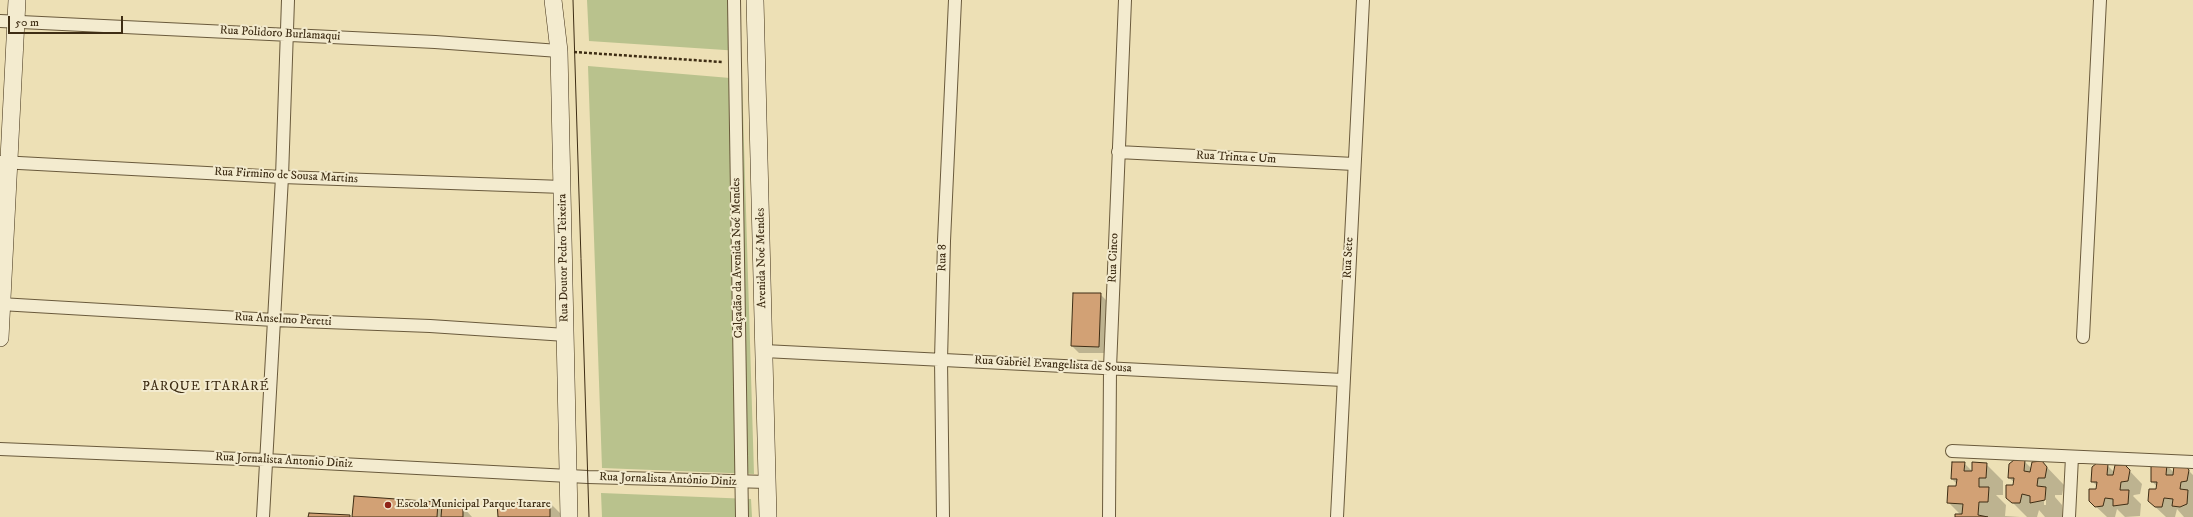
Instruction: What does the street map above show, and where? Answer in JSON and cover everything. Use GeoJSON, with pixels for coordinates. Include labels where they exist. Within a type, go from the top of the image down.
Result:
{"type":"FeatureCollection","features":[{"type":"Feature","properties":{"kind":"main road"},"geometry":{"type":"LineString","coordinates":[[0,338],[8,21],[17,0]]}},
{"type":"Feature","properties":{"kind":"main road","name":"Rua Doutor Pedro Teixeira"},"geometry":{"type":"LineString","coordinates":[[553,0],[559,51],[569,517]]}},
{"type":"Feature","properties":{"kind":"main road","name":"Avenida Noé Mendes"},"geometry":{"type":"LineString","coordinates":[[755,0],[768,517]]}},
{"type":"Feature","properties":{"kind":"street"},"geometry":{"type":"LineString","coordinates":[[263,517],[282,177],[288,0]]}},
{"type":"Feature","properties":{"kind":"street","name":"Calçadão da Avenida Noé Mendes"},"geometry":{"type":"LineString","coordinates":[[734,0],[742,517]]}},
{"type":"Feature","properties":{"kind":"street","name":"Rua 8"},"geometry":{"type":"LineString","coordinates":[[943,517],[941,360],[944,241],[955,0]]}},
{"type":"Feature","properties":{"kind":"street","name":"Rua Cinco"},"geometry":{"type":"LineString","coordinates":[[1109,517],[1110,368],[1125,0]]}},
{"type":"Feature","properties":{"kind":"street","name":"Rua Sete"},"geometry":{"type":"LineString","coordinates":[[1336,517],[1364,0]]}},
{"type":"Feature","properties":{"kind":"street"},"geometry":{"type":"LineString","coordinates":[[2083,336],[2100,0]]}},
{"type":"Feature","properties":{"kind":"street","name":"Rua Polidoro Burlamaqui"},"geometry":{"type":"LineString","coordinates":[[8,21],[287,34],[559,51]]}},
{"type":"Feature","properties":{"kind":"street","name":"Rua Trinta e Um"},"geometry":{"type":"LineString","coordinates":[[1118,152],[1354,164]]}},
{"type":"Feature","properties":{"kind":"street","name":"Rua Firmino de Sousa Martins"},"geometry":{"type":"LineString","coordinates":[[5,163],[282,177],[563,187]]}},
{"type":"Feature","properties":{"kind":"street","name":"Rua Anselmo Peretti"},"geometry":{"type":"LineString","coordinates":[[1,304],[274,320],[430,326],[566,335]]}},
{"type":"Feature","properties":{"kind":"street","name":"Rua Gabriel Evangelista de Sousa"},"geometry":{"type":"LineString","coordinates":[[764,351],[1343,380]]}},
{"type":"Feature","properties":{"kind":"street","name":"Rua Jornalista Antonio Diniz"},"geometry":{"type":"LineString","coordinates":[[0,449],[569,475]]}},
{"type":"Feature","properties":{"kind":"street"},"geometry":{"type":"LineString","coordinates":[[1952,451],[2193,462]]}},
{"type":"Feature","properties":{"kind":"street"},"geometry":{"type":"LineString","coordinates":[[2069,517],[2072,457]]}},
{"type":"Feature","properties":{"kind":"street","name":"Rua Jornalista Antônio Diniz"},"geometry":{"type":"LineString","coordinates":[[569,475],[767,482]]}},
{"type":"Feature","properties":{"kind":"path"},"geometry":{"type":"LineString","coordinates":[[559,51],[736,63]]}},
{"type":"Feature","properties":{"kind":"green space"},"geometry":{"type":"Polygon","coordinates":[[[587,0],[739,0],[740,51],[589,41],[587,0]]]}},
{"type":"Feature","properties":{"kind":"green space"},"geometry":{"type":"Polygon","coordinates":[[[588,66],[742,79],[754,474],[602,468],[588,66]]]}},
{"type":"Feature","properties":{"kind":"green space"},"geometry":{"type":"Polygon","coordinates":[[[601,493],[751,499],[752,517],[602,517],[601,493]]]}},
{"type":"Feature","properties":{"kind":"building"},"geometry":{"type":"Polygon","coordinates":[[[1073,293],[1101,293],[1099,347],[1071,346],[1073,293]]]}},
{"type":"Feature","properties":{"kind":"building"},"geometry":{"type":"Polygon","coordinates":[[[2014,460],[2025,460],[2024,471],[2030,472],[2032,462],[2042,461],[2047,467],[2045,478],[2038,478],[2037,486],[2046,487],[2045,500],[2030,503],[2030,496],[2022,494],[2020,503],[2012,503],[2006,498],[2006,485],[2013,485],[2014,478],[2008,478],[2009,464],[2014,460]]]}},
{"type":"Feature","properties":{"kind":"building"},"geometry":{"type":"Polygon","coordinates":[[[1952,462],[1965,462],[1964,471],[1972,471],[1972,462],[1987,463],[1986,478],[1979,478],[1979,487],[1989,487],[1988,502],[1979,502],[1978,515],[1988,517],[1955,517],[1955,514],[1962,514],[1963,504],[1947,503],[1948,486],[1956,486],[1957,479],[1951,479],[1952,462]]]}},
{"type":"Feature","properties":{"kind":"building"},"geometry":{"type":"Polygon","coordinates":[[[2097,463],[2108,464],[2107,475],[2113,475],[2115,465],[2125,465],[2130,470],[2128,481],[2121,482],[2120,490],[2129,490],[2128,504],[2113,506],[2113,499],[2105,498],[2103,506],[2095,507],[2089,501],[2089,489],[2096,489],[2097,482],[2091,482],[2092,467],[2097,463]]]}},
{"type":"Feature","properties":{"kind":"building"},"geometry":{"type":"Polygon","coordinates":[[[2156,463],[2167,464],[2166,475],[2173,475],[2174,465],[2185,465],[2189,470],[2187,481],[2181,482],[2180,489],[2188,490],[2187,504],[2180,507],[2172,506],[2173,499],[2164,498],[2162,507],[2155,507],[2148,501],[2149,489],[2156,489],[2157,482],[2151,482],[2151,467],[2156,463]]]}},
{"type":"Feature","properties":{"kind":"building"},"geometry":{"type":"Polygon","coordinates":[[[354,496],[438,502],[437,517],[352,517],[354,496]]]}},
{"type":"Feature","properties":{"kind":"building"},"geometry":{"type":"Polygon","coordinates":[[[550,502],[550,517],[498,517],[497,503],[550,502]]]}},
{"type":"Feature","properties":{"kind":"building"},"geometry":{"type":"Polygon","coordinates":[[[442,505],[463,506],[463,517],[441,517],[442,505]]]}},
{"type":"Feature","properties":{"kind":"building"},"geometry":{"type":"Polygon","coordinates":[[[309,513],[350,515],[350,517],[308,517],[309,513]]]}},
{"type":"Feature","properties":{"kind":"tram line"},"geometry":{"type":"LineString","coordinates":[[573,0],[589,517]]}},
{"type":"Feature","properties":{"kind":"place","name":"Escola Municipal Parque Itarare"},"geometry":{"type":"Point","coordinates":[388,505]}},
{"type":"Feature","properties":{"kind":"district","name":"PARQUE ITARARÉ"},"geometry":{"type":"Point","coordinates":[206,387]}}]}
